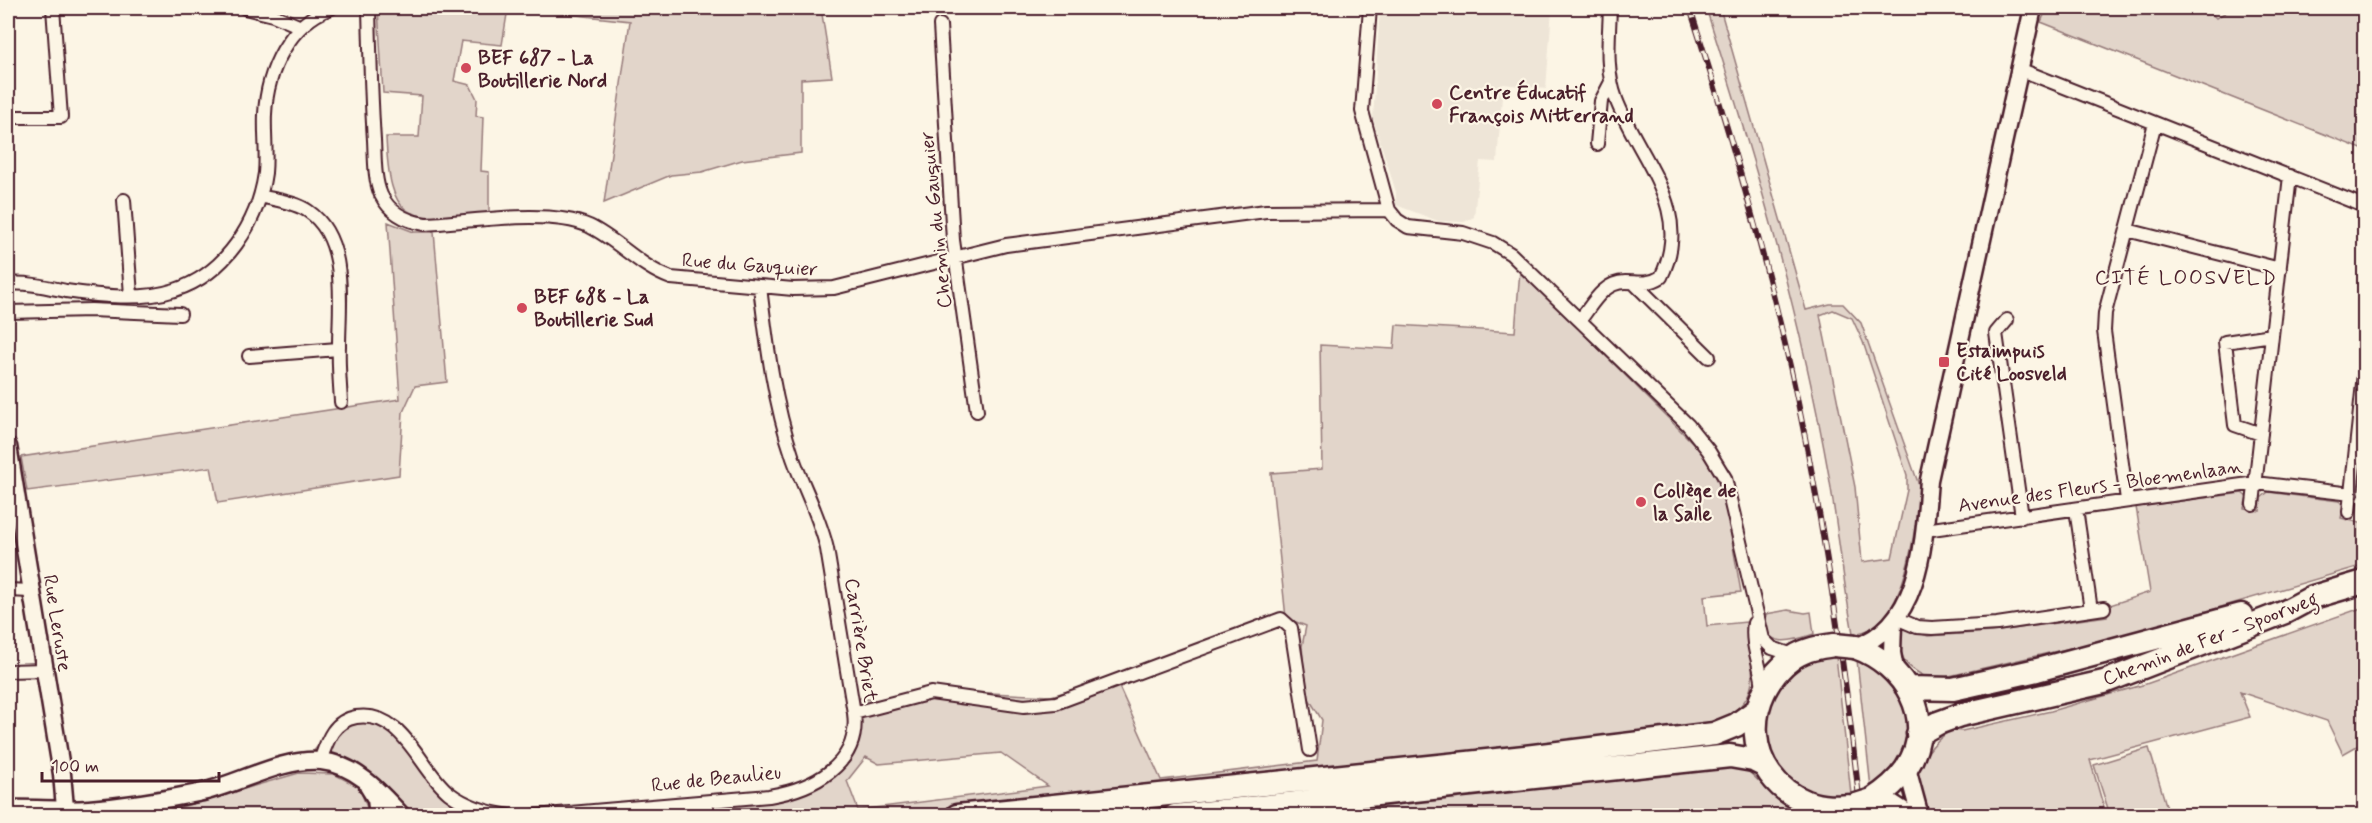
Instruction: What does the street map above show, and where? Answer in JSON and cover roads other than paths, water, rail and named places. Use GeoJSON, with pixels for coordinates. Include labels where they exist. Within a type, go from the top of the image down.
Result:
{"type":"FeatureCollection","features":[{"type":"Feature","properties":{"kind":"highway","name":"Chemin de Fer - Spoorweg"},"geometry":{"type":"LineString","coordinates":[[1909,688],[1953,689],[2178,634],[2364,582]]}},
{"type":"Feature","properties":{"kind":"highway","name":"Chemin de Fer - Spoorweg"},"geometry":{"type":"LineString","coordinates":[[1918,734],[1960,715],[2104,682],[2285,612],[2313,597]]}},
{"type":"Feature","properties":{"kind":"highway"},"geometry":{"type":"LineString","coordinates":[[1175,816],[1313,790],[1714,734],[1736,725],[1760,700],[1777,670],[1796,656],[1814,648],[1844,646],[1878,656],[1895,669],[1909,688],[1916,711],[1918,734],[1907,768],[1893,786],[1855,807],[1811,809],[1776,781],[1765,766],[1756,739],[1760,700]]}},
{"type":"Feature","properties":{"kind":"highway"},"geometry":{"type":"LineString","coordinates":[[957,816],[1730,756],[1752,760],[1765,766]]}},
{"type":"Feature","properties":{"kind":"street"},"geometry":{"type":"LineString","coordinates":[[8,117],[61,117],[53,8]]}},
{"type":"Feature","properties":{"kind":"street"},"geometry":{"type":"LineString","coordinates":[[245,8],[273,15],[301,27]]}},
{"type":"Feature","properties":{"kind":"street"},"geometry":{"type":"LineString","coordinates":[[8,284],[24,283],[85,293],[131,295],[176,290],[215,267],[240,238],[260,196],[265,171],[265,115],[269,85],[281,55],[301,27],[313,16],[331,8]]}},
{"type":"Feature","properties":{"kind":"street","name":"Rue du Gauquier"},"geometry":{"type":"LineString","coordinates":[[369,8],[374,154],[379,189],[389,207],[403,219],[425,224],[537,218],[567,219],[598,231],[664,276],[760,287],[834,288],[1006,245],[1266,211],[1389,210]]}},
{"type":"Feature","properties":{"kind":"street"},"geometry":{"type":"LineString","coordinates":[[1370,8],[1362,111],[1389,210],[1397,220],[1408,226],[1462,233],[1503,249],[1580,320],[1692,430],[1725,478],[1762,639],[1772,648],[1796,656]]}},
{"type":"Feature","properties":{"kind":"street"},"geometry":{"type":"LineString","coordinates":[[1580,320],[1602,291],[1614,283],[1647,284],[1661,277],[1673,238],[1672,224],[1658,180],[1619,107],[1611,82],[1608,49],[1610,8]]}},
{"type":"Feature","properties":{"kind":"street"},"geometry":{"type":"LineString","coordinates":[[1895,669],[1892,653],[1895,620],[1916,575],[1925,530],[1929,480],[2033,8]]}},
{"type":"Feature","properties":{"kind":"street","name":"Chemin du Gauquier"},"geometry":{"type":"LineString","coordinates":[[939,25],[956,257],[977,411]]}},
{"type":"Feature","properties":{"kind":"street"},"geometry":{"type":"LineString","coordinates":[[2019,69],[2364,206]]}},
{"type":"Feature","properties":{"kind":"street"},"geometry":{"type":"LineString","coordinates":[[1597,144],[1601,101],[1611,82]]}},
{"type":"Feature","properties":{"kind":"street"},"geometry":{"type":"LineString","coordinates":[[2127,500],[2103,331],[2155,123]]}},
{"type":"Feature","properties":{"kind":"street"},"geometry":{"type":"LineString","coordinates":[[2253,504],[2290,176]]}},
{"type":"Feature","properties":{"kind":"street"},"geometry":{"type":"LineString","coordinates":[[260,196],[306,210],[318,220],[329,236],[338,273],[341,323],[338,349],[342,402]]}},
{"type":"Feature","properties":{"kind":"street"},"geometry":{"type":"LineString","coordinates":[[124,200],[131,295]]}},
{"type":"Feature","properties":{"kind":"street"},"geometry":{"type":"LineString","coordinates":[[2127,230],[2280,270]]}},
{"type":"Feature","properties":{"kind":"street"},"geometry":{"type":"LineString","coordinates":[[1634,283],[1709,357]]}},
{"type":"Feature","properties":{"kind":"street","name":"Carrière Briet"},"geometry":{"type":"LineString","coordinates":[[760,287],[770,371],[786,436],[821,524],[827,549],[854,713],[931,693],[1024,706],[1056,703],[1281,619],[1288,622],[1291,628],[1310,750]]}},
{"type":"Feature","properties":{"kind":"street"},"geometry":{"type":"LineString","coordinates":[[8,312],[91,310],[180,314]]}},
{"type":"Feature","properties":{"kind":"street"},"geometry":{"type":"LineString","coordinates":[[2007,320],[1996,333],[2022,517]]}},
{"type":"Feature","properties":{"kind":"street"},"geometry":{"type":"LineString","coordinates":[[2261,434],[2235,425],[2225,342],[2272,335]]}},
{"type":"Feature","properties":{"kind":"street"},"geometry":{"type":"LineString","coordinates":[[249,356],[338,349]]}},
{"type":"Feature","properties":{"kind":"street"},"geometry":{"type":"LineString","coordinates":[[2349,512],[2364,374]]}},
{"type":"Feature","properties":{"kind":"street","name":"Rue Leruste"},"geometry":{"type":"LineString","coordinates":[[8,446],[66,808]]}},
{"type":"Feature","properties":{"kind":"street","name":"Avenue des Fleurs - Bloemenlaan"},"geometry":{"type":"LineString","coordinates":[[1925,530],[2256,483],[2352,494]]}},
{"type":"Feature","properties":{"kind":"street"},"geometry":{"type":"LineString","coordinates":[[1895,620],[1917,627],[1932,628],[1997,624],[2097,609],[2076,508]]}},
{"type":"Feature","properties":{"kind":"street"},"geometry":{"type":"LineString","coordinates":[[8,590],[31,591]]}},
{"type":"Feature","properties":{"kind":"street"},"geometry":{"type":"LineString","coordinates":[[1755,616],[1752,631],[1762,674],[1760,700]]}},
{"type":"Feature","properties":{"kind":"street"},"geometry":{"type":"LineString","coordinates":[[1844,646],[1871,641],[1895,620]]}},
{"type":"Feature","properties":{"kind":"street"},"geometry":{"type":"LineString","coordinates":[[8,671],[45,670]]}},
{"type":"Feature","properties":{"kind":"street","name":"Rue de Beaulieu"},"geometry":{"type":"LineString","coordinates":[[535,816],[769,796],[797,790],[823,777],[843,759],[853,735],[854,713]]}},
{"type":"Feature","properties":{"kind":"street"},"geometry":{"type":"LineString","coordinates":[[320,761],[336,727],[353,718],[374,718],[385,722],[403,736],[450,793],[477,808],[510,816]]}},
{"type":"Feature","properties":{"kind":"street"},"geometry":{"type":"LineString","coordinates":[[8,809],[88,809],[196,793],[224,787],[284,765],[320,761],[338,766],[375,787],[402,816]]}},
{"type":"Feature","properties":{"kind":"street"},"geometry":{"type":"LineString","coordinates":[[1907,768],[1920,816]]}},
{"type":"Feature","properties":{"kind":"street"},"geometry":{"type":"LineString","coordinates":[[360,777],[376,799],[378,816]]}},
{"type":"Feature","properties":{"kind":"street"},"geometry":{"type":"LineString","coordinates":[[1855,807],[1892,803],[1912,816]]}},
{"type":"Feature","properties":{"kind":"railway"},"geometry":{"type":"LineString","coordinates":[[1690,8],[1748,201],[1797,398],[1834,606],[1861,816]]}},
{"type":"Feature","properties":{"kind":"place","name":"BEF 687 - La Boutillerie Nord"},"geometry":{"type":"Point","coordinates":[466,68]}},
{"type":"Feature","properties":{"kind":"place","name":"Centre Éducatif François Mitterrand"},"geometry":{"type":"Point","coordinates":[1437,104]}},
{"type":"Feature","properties":{"kind":"place","name":"BEF 688 - La Boutillerie Sud"},"geometry":{"type":"Point","coordinates":[522,308]}},
{"type":"Feature","properties":{"kind":"place","name":"Estaimpuis Cité Loosveld"},"geometry":{"type":"Point","coordinates":[1944,362]}},
{"type":"Feature","properties":{"kind":"place","name":"Collège de la Salle"},"geometry":{"type":"Point","coordinates":[1641,502]}},
{"type":"Feature","properties":{"kind":"district","name":"CITÉ LOOSVELD"},"geometry":{"type":"Point","coordinates":[2186,277]}}]}
